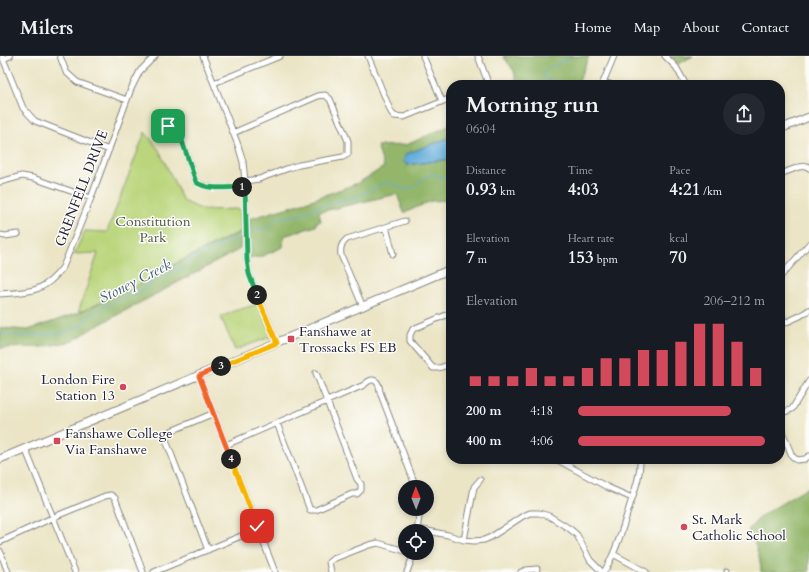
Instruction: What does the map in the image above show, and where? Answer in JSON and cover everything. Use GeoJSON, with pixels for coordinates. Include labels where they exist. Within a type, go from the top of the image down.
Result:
{"type":"FeatureCollection","features":[{"type":"Feature","properties":{"kind":"main road"},"geometry":{"type":"LineString","coordinates":[[785,127],[809,117]]}},
{"type":"Feature","properties":{"kind":"main road"},"geometry":{"type":"LineString","coordinates":[[0,459],[446,271]]}},
{"type":"Feature","properties":{"kind":"street"},"geometry":{"type":"LineString","coordinates":[[10,56],[3,58],[23,108],[35,121],[109,150]]}},
{"type":"Feature","properties":{"kind":"street"},"geometry":{"type":"LineString","coordinates":[[60,56],[66,72],[77,82],[127,100]]}},
{"type":"Feature","properties":{"kind":"street","name":"GRENFELL DRIVE"},"geometry":{"type":"LineString","coordinates":[[0,294],[27,292],[38,289],[57,276],[63,267],[91,198],[127,100],[140,71],[155,56]]}},
{"type":"Feature","properties":{"kind":"street"},"geometry":{"type":"LineString","coordinates":[[203,56],[240,151],[245,180],[246,243],[249,274],[277,343]]}},
{"type":"Feature","properties":{"kind":"street"},"geometry":{"type":"LineString","coordinates":[[214,84],[280,56]]}},
{"type":"Feature","properties":{"kind":"street"},"geometry":{"type":"LineString","coordinates":[[368,56],[394,116],[404,117],[446,100]]}},
{"type":"Feature","properties":{"kind":"street"},"geometry":{"type":"LineString","coordinates":[[423,56],[442,101]]}},
{"type":"Feature","properties":{"kind":"street"},"geometry":{"type":"LineString","coordinates":[[478,56],[487,80]]}},
{"type":"Feature","properties":{"kind":"street"},"geometry":{"type":"LineString","coordinates":[[604,80],[614,56]]}},
{"type":"Feature","properties":{"kind":"street"},"geometry":{"type":"LineString","coordinates":[[665,56],[676,67],[683,80]]}},
{"type":"Feature","properties":{"kind":"street"},"geometry":{"type":"LineString","coordinates":[[233,133],[318,96],[325,95],[330,99],[348,141],[348,154],[343,157],[299,165],[259,179],[245,180]]}},
{"type":"Feature","properties":{"kind":"street"},"geometry":{"type":"LineString","coordinates":[[179,132],[196,182],[207,187],[245,187]]}},
{"type":"Feature","properties":{"kind":"street"},"geometry":{"type":"LineString","coordinates":[[785,172],[799,167],[807,166],[809,168]]}},
{"type":"Feature","properties":{"kind":"street"},"geometry":{"type":"LineString","coordinates":[[0,182],[22,176],[33,178],[91,198]]}},
{"type":"Feature","properties":{"kind":"street"},"geometry":{"type":"LineString","coordinates":[[363,306],[340,254],[342,243],[347,239],[405,221]]}},
{"type":"Feature","properties":{"kind":"street"},"geometry":{"type":"LineString","coordinates":[[386,227],[392,254]]}},
{"type":"Feature","properties":{"kind":"street"},"geometry":{"type":"LineString","coordinates":[[0,235],[5,236],[18,234]]}},
{"type":"Feature","properties":{"kind":"street"},"geometry":{"type":"LineString","coordinates":[[785,271],[809,244]]}},
{"type":"Feature","properties":{"kind":"street"},"geometry":{"type":"LineString","coordinates":[[785,323],[809,310]]}},
{"type":"Feature","properties":{"kind":"street"},"geometry":{"type":"LineString","coordinates":[[446,316],[413,329],[410,335],[410,341],[433,368],[446,366]]}},
{"type":"Feature","properties":{"kind":"street"},"geometry":{"type":"LineString","coordinates":[[277,423],[310,510],[316,510],[356,494],[361,490],[361,484],[357,479],[316,374]]}},
{"type":"Feature","properties":{"kind":"street"},"geometry":{"type":"LineString","coordinates":[[199,376],[275,572]]}},
{"type":"Feature","properties":{"kind":"street"},"geometry":{"type":"LineString","coordinates":[[226,445],[364,385],[368,380],[373,380],[377,382],[413,480]]}},
{"type":"Feature","properties":{"kind":"street"},"geometry":{"type":"LineString","coordinates":[[785,412],[792,409],[809,381]]}},
{"type":"Feature","properties":{"kind":"street"},"geometry":{"type":"LineString","coordinates":[[208,550],[166,438],[169,432],[214,413]]}},
{"type":"Feature","properties":{"kind":"street"},"geometry":{"type":"LineString","coordinates":[[785,438],[792,456],[797,460],[805,459],[809,456]]}},
{"type":"Feature","properties":{"kind":"street"},"geometry":{"type":"LineString","coordinates":[[25,448],[75,572]]}},
{"type":"Feature","properties":{"kind":"street"},"geometry":{"type":"LineString","coordinates":[[565,464],[606,487],[632,498]]}},
{"type":"Feature","properties":{"kind":"street"},"geometry":{"type":"LineString","coordinates":[[434,533],[464,540],[484,540],[491,537],[522,516],[530,513],[539,513],[549,516],[577,535],[590,560],[603,572],[613,554],[632,498],[639,474],[640,464]]}},
{"type":"Feature","properties":{"kind":"street"},"geometry":{"type":"LineString","coordinates":[[464,540],[474,487],[480,480]]}},
{"type":"Feature","properties":{"kind":"street"},"geometry":{"type":"LineString","coordinates":[[0,542],[54,517],[111,495],[115,498],[143,572]]}},
{"type":"Feature","properties":{"kind":"street"},"geometry":{"type":"LineString","coordinates":[[154,572],[258,529]]}},
{"type":"Feature","properties":{"kind":"street"},"geometry":{"type":"LineString","coordinates":[[331,572],[329,562],[333,559],[369,545],[378,543],[398,549]]}},
{"type":"Feature","properties":{"kind":"street"},"geometry":{"type":"LineString","coordinates":[[0,551],[8,572]]}},
{"type":"Feature","properties":{"kind":"street"},"geometry":{"type":"LineString","coordinates":[[613,554],[646,572]]}},
{"type":"Feature","properties":{"kind":"street"},"geometry":{"type":"LineString","coordinates":[[407,572],[410,560]]}},
{"type":"Feature","properties":{"kind":"street"},"geometry":{"type":"LineString","coordinates":[[521,572],[538,569]]}},
{"type":"Feature","properties":{"kind":"green space"},"geometry":{"type":"Polygon","coordinates":[[[503,56],[589,56],[579,80],[516,80],[514,71],[503,56]]]}},
{"type":"Feature","properties":{"kind":"green space"},"geometry":{"type":"Polygon","coordinates":[[[670,56],[693,56],[678,64],[670,56]]]}},
{"type":"Feature","properties":{"kind":"green space"},"geometry":{"type":"Polygon","coordinates":[[[446,127],[446,139],[406,154],[407,165],[446,160],[446,200],[431,201],[404,213],[397,194],[319,212],[321,221],[316,223],[316,226],[284,236],[283,247],[260,257],[250,258],[249,219],[303,203],[358,183],[384,167],[377,146],[406,145],[446,127]]]}},
{"type":"Feature","properties":{"kind":"green space","name":"Constitution Park"},"geometry":{"type":"Polygon","coordinates":[[[145,132],[159,150],[183,201],[203,210],[240,209],[241,231],[178,262],[140,284],[78,313],[98,253],[74,254],[85,231],[107,232],[145,132]]]}},
{"type":"Feature","properties":{"kind":"green space"},"geometry":{"type":"Polygon","coordinates":[[[241,232],[240,249],[91,329],[73,341],[42,347],[0,348],[0,328],[28,330],[78,313],[140,284],[178,263],[241,232]]]}},
{"type":"Feature","properties":{"kind":"green space"},"geometry":{"type":"Polygon","coordinates":[[[258,304],[272,335],[271,338],[270,337],[235,350],[221,317],[234,311],[258,304]]]}},
{"type":"Feature","properties":{"kind":"green space"},"geometry":{"type":"Polygon","coordinates":[[[809,487],[809,572],[761,572],[757,550],[748,530],[761,516],[809,487]]]}},
{"type":"Feature","properties":{"kind":"water"},"geometry":{"type":"Polygon","coordinates":[[[446,139],[446,160],[407,165],[403,161],[406,154],[446,139]]]}},
{"type":"Feature","properties":{"kind":"waterway","name":"Stoney Creek"},"geometry":{"type":"LineString","coordinates":[[549,80],[544,77],[543,74],[545,70],[566,60],[569,56]]}},
{"type":"Feature","properties":{"kind":"waterway","name":"Stoney Creek"},"geometry":{"type":"LineString","coordinates":[[248,232],[257,229],[266,229],[276,220],[283,217],[303,214],[327,204],[360,196],[385,182],[405,189],[412,188],[429,175],[436,175],[446,178]]}},
{"type":"Feature","properties":{"kind":"waterway","name":"Stoney Creek"},"geometry":{"type":"LineString","coordinates":[[0,333],[23,336],[60,334],[83,325],[93,313],[144,289],[158,279],[184,266],[191,259],[243,235]]}},
{"type":"Feature","properties":{"kind":"place","name":"Fanshawe at Trossacks FS EB"},"geometry":{"type":"Point","coordinates":[291,339]}},
{"type":"Feature","properties":{"kind":"place","name":"London Fire Station 13"},"geometry":{"type":"Point","coordinates":[123,387]}},
{"type":"Feature","properties":{"kind":"place","name":"Fanshawe College Via Fanshawe"},"geometry":{"type":"Point","coordinates":[57,441]}},
{"type":"Feature","properties":{"kind":"place","name":"St. Mark Catholic School"},"geometry":{"type":"Point","coordinates":[684,527]}},
{"type":"Feature","properties":{"kind":"route"},"geometry":{"type":"LineString","coordinates":[[168,126],[170,130],[179,132],[196,182],[207,187],[245,187],[247,260],[249,274],[277,343],[199,376],[257,526]]}}]}
